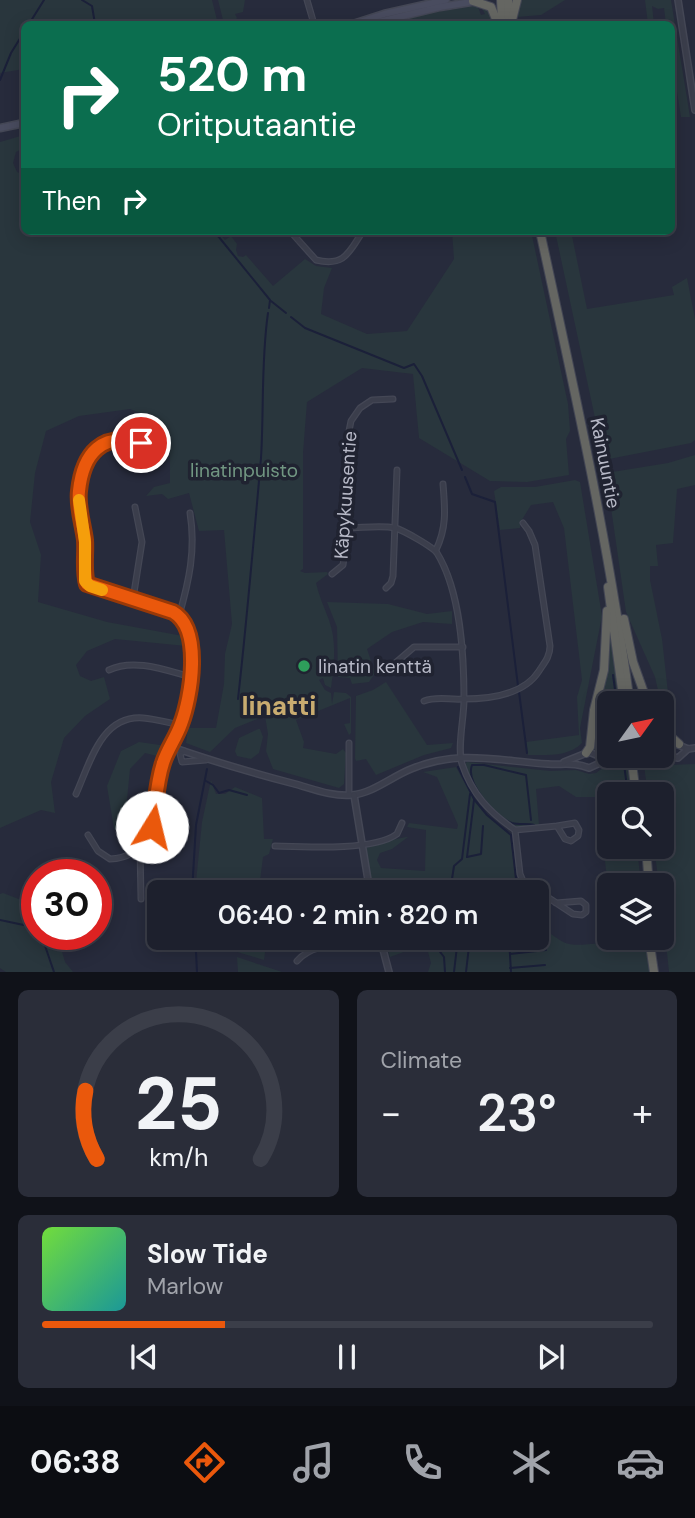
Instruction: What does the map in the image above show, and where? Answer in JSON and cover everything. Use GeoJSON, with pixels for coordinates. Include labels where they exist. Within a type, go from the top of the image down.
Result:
{"type":"FeatureCollection","features":[{"type":"Feature","properties":{"kind":"highway"},"geometry":{"type":"LineString","coordinates":[[500,0],[500,21]]}},
{"type":"Feature","properties":{"kind":"highway"},"geometry":{"type":"LineString","coordinates":[[508,0],[511,21]]}},
{"type":"Feature","properties":{"kind":"highway"},"geometry":{"type":"LineString","coordinates":[[512,21],[517,0]]}},
{"type":"Feature","properties":{"kind":"highway"},"geometry":{"type":"LineString","coordinates":[[477,1],[491,7],[498,21]]}},
{"type":"Feature","properties":{"kind":"highway","name":"Kainuuntie"},"geometry":{"type":"LineString","coordinates":[[539,235],[610,586],[628,691]]}},
{"type":"Feature","properties":{"kind":"highway"},"geometry":{"type":"LineString","coordinates":[[610,586],[621,610],[633,662],[643,691]]}},
{"type":"Feature","properties":{"kind":"highway"},"geometry":{"type":"LineString","coordinates":[[585,754],[590,747],[594,710],[605,658],[610,586]]}},
{"type":"Feature","properties":{"kind":"highway","name":"Kainuuntie"},"geometry":{"type":"LineString","coordinates":[[610,586],[622,691]]}},
{"type":"Feature","properties":{"kind":"highway"},"geometry":{"type":"LineString","coordinates":[[674,740],[679,744]]}},
{"type":"Feature","properties":{"kind":"highway"},"geometry":{"type":"LineString","coordinates":[[651,950],[654,972]]}},
{"type":"Feature","properties":{"kind":"highway"},"geometry":{"type":"LineString","coordinates":[[656,950],[659,972]]}},
{"type":"Feature","properties":{"kind":"main road"},"geometry":{"type":"LineString","coordinates":[[363,21],[446,0]]}},
{"type":"Feature","properties":{"kind":"main road"},"geometry":{"type":"LineString","coordinates":[[382,21],[477,1]]}},
{"type":"Feature","properties":{"kind":"main road"},"geometry":{"type":"LineString","coordinates":[[1,128],[21,123]]}},
{"type":"Feature","properties":{"kind":"street"},"geometry":{"type":"LineString","coordinates":[[307,0],[313,21]]}},
{"type":"Feature","properties":{"kind":"street"},"geometry":{"type":"LineString","coordinates":[[678,0],[695,110]]}},
{"type":"Feature","properties":{"kind":"street"},"geometry":{"type":"LineString","coordinates":[[294,235],[316,260],[335,262],[348,254],[360,235]]}},
{"type":"Feature","properties":{"kind":"street","name":"Käpykuusentie"},"geometry":{"type":"LineString","coordinates":[[332,574],[343,565],[347,528],[346,446],[351,421],[360,408],[372,400],[393,399]]}},
{"type":"Feature","properties":{"kind":"street"},"geometry":{"type":"LineString","coordinates":[[148,460],[147,449],[141,443],[125,439],[109,441],[99,446],[90,456],[79,492],[87,584],[179,615]]}},
{"type":"Feature","properties":{"kind":"street"},"geometry":{"type":"LineString","coordinates":[[386,588],[391,583],[397,470]]}},
{"type":"Feature","properties":{"kind":"street"},"geometry":{"type":"LineString","coordinates":[[436,550],[443,536],[446,520],[443,484]]}},
{"type":"Feature","properties":{"kind":"street"},"geometry":{"type":"LineString","coordinates":[[133,599],[142,541],[135,507]]}},
{"type":"Feature","properties":{"kind":"street"},"geometry":{"type":"LineString","coordinates":[[88,835],[98,851],[110,859],[127,856],[140,847],[152,827],[160,774],[164,759],[181,725],[191,677],[192,656],[179,615],[192,561],[193,531],[190,513]]}},
{"type":"Feature","properties":{"kind":"street"},"geometry":{"type":"LineString","coordinates":[[424,701],[433,698],[464,699],[508,693],[535,677],[549,657],[550,646],[535,545],[530,531],[523,523]]}},
{"type":"Feature","properties":{"kind":"street"},"geometry":{"type":"LineString","coordinates":[[347,528],[396,528],[436,550],[452,590],[463,647],[461,757],[473,789],[493,815],[514,830],[556,825],[575,823],[579,830],[578,836],[571,841],[565,839],[556,825]]}},
{"type":"Feature","properties":{"kind":"street"},"geometry":{"type":"LineString","coordinates":[[393,665],[414,647],[463,647]]}},
{"type":"Feature","properties":{"kind":"street"},"geometry":{"type":"LineString","coordinates":[[109,670],[119,665],[144,665],[191,677]]}},
{"type":"Feature","properties":{"kind":"street"},"geometry":{"type":"LineString","coordinates":[[76,794],[102,737],[113,727],[125,720],[142,718],[181,725]]}},
{"type":"Feature","properties":{"kind":"street"},"geometry":{"type":"LineString","coordinates":[[349,743],[351,795],[368,880]]}},
{"type":"Feature","properties":{"kind":"street"},"geometry":{"type":"LineString","coordinates":[[674,743],[691,749]]}},
{"type":"Feature","properties":{"kind":"street"},"geometry":{"type":"LineString","coordinates":[[679,744],[682,755]]}},
{"type":"Feature","properties":{"kind":"street"},"geometry":{"type":"LineString","coordinates":[[172,747],[329,793],[351,795],[409,769],[461,757],[482,756],[583,765],[591,768],[597,765]]}},
{"type":"Feature","properties":{"kind":"street"},"geometry":{"type":"LineString","coordinates":[[674,758],[691,749]]}},
{"type":"Feature","properties":{"kind":"street"},"geometry":{"type":"LineString","coordinates":[[184,751],[180,754],[182,762],[209,759]]}},
{"type":"Feature","properties":{"kind":"street"},"geometry":{"type":"LineString","coordinates":[[558,763],[585,754],[597,756]]}},
{"type":"Feature","properties":{"kind":"street"},"geometry":{"type":"LineString","coordinates":[[583,765],[585,754]]}},
{"type":"Feature","properties":{"kind":"street"},"geometry":{"type":"LineString","coordinates":[[275,846],[379,843],[391,839],[399,832],[402,823]]}},
{"type":"Feature","properties":{"kind":"street"},"geometry":{"type":"LineString","coordinates":[[514,830],[523,881],[556,903],[575,915],[586,912],[586,905],[581,901],[556,903]]}},
{"type":"Feature","properties":{"kind":"street"},"geometry":{"type":"LineString","coordinates":[[140,847],[141,899]]}},
{"type":"Feature","properties":{"kind":"street"},"geometry":{"type":"LineString","coordinates":[[297,961],[311,950]]}},
{"type":"Feature","properties":{"kind":"street"},"geometry":{"type":"LineString","coordinates":[[383,950],[389,972]]}},
{"type":"Feature","properties":{"kind":"green space"},"geometry":{"type":"Polygon","coordinates":[[[0,0],[212,0],[217,21],[21,21],[21,70],[0,73],[0,0]]]}},
{"type":"Feature","properties":{"kind":"green space"},"geometry":{"type":"Polygon","coordinates":[[[218,0],[245,0],[243,12],[235,14],[236,21],[223,21],[218,0]]]}},
{"type":"Feature","properties":{"kind":"green space"},"geometry":{"type":"Polygon","coordinates":[[[520,0],[565,0],[541,15],[517,17],[520,0]]]}},
{"type":"Feature","properties":{"kind":"green space"},"geometry":{"type":"Polygon","coordinates":[[[645,0],[671,0],[674,21],[666,21],[664,8],[652,6],[654,21],[648,21],[645,0]]]}},
{"type":"Feature","properties":{"kind":"green space"},"geometry":{"type":"Polygon","coordinates":[[[475,6],[481,15],[485,14],[482,8],[489,9],[492,19],[394,21],[475,6]]]}},
{"type":"Feature","properties":{"kind":"green space"},"geometry":{"type":"Polygon","coordinates":[[[675,25],[690,117],[681,117],[675,79],[675,25]]]}},
{"type":"Feature","properties":{"kind":"green space","name":"Iinatinpuisto"},"geometry":{"type":"Polygon","coordinates":[[[21,136],[21,150],[16,152],[13,163],[17,172],[21,174],[21,235],[221,235],[225,240],[231,236],[237,244],[238,256],[246,255],[273,286],[305,259],[316,266],[332,268],[324,288],[321,314],[367,334],[407,331],[454,259],[452,235],[532,235],[568,404],[570,431],[566,439],[569,475],[527,482],[490,481],[419,438],[413,374],[362,368],[307,402],[303,453],[303,569],[300,571],[328,574],[316,583],[333,637],[331,688],[325,685],[323,678],[319,680],[325,690],[331,693],[332,704],[334,692],[346,693],[351,697],[351,733],[349,735],[344,724],[350,723],[350,698],[296,720],[304,742],[303,748],[336,754],[343,749],[346,753],[344,784],[339,788],[273,769],[266,751],[268,734],[265,716],[235,728],[210,752],[186,743],[188,728],[216,728],[224,684],[225,654],[232,624],[224,530],[199,531],[189,493],[168,499],[162,494],[146,496],[154,487],[170,483],[170,442],[163,422],[130,409],[79,416],[46,431],[35,473],[30,522],[41,555],[38,602],[107,622],[183,636],[186,646],[115,639],[87,651],[76,665],[80,676],[91,681],[104,677],[110,699],[85,716],[64,738],[51,782],[55,813],[41,810],[0,828],[0,142],[21,136]]]}},
{"type":"Feature","properties":{"kind":"green space"},"geometry":{"type":"Polygon","coordinates":[[[556,235],[572,235],[587,309],[674,295],[672,287],[687,278],[695,319],[695,440],[604,460],[556,235]]]}},
{"type":"Feature","properties":{"kind":"green space"},"geometry":{"type":"Polygon","coordinates":[[[695,455],[695,485],[677,489],[673,543],[656,545],[658,566],[650,566],[668,691],[658,691],[655,677],[626,612],[606,473],[668,463],[695,455]]]}},
{"type":"Feature","properties":{"kind":"green space"},"geometry":{"type":"Polygon","coordinates":[[[575,480],[580,482],[602,616],[580,728],[582,743],[564,753],[528,755],[526,742],[579,735],[577,697],[582,680],[564,528],[553,502],[531,505],[520,523],[520,528],[500,530],[494,491],[501,487],[535,487],[575,480]]]}},
{"type":"Feature","properties":{"kind":"green space"},"geometry":{"type":"Polygon","coordinates":[[[327,602],[388,604],[427,614],[452,611],[452,624],[423,622],[392,632],[367,649],[375,673],[369,682],[352,684],[350,678],[338,677],[337,627],[327,602]]]}},
{"type":"Feature","properties":{"kind":"green space"},"geometry":{"type":"Polygon","coordinates":[[[609,619],[619,691],[599,691],[609,619]]]}},
{"type":"Feature","properties":{"kind":"green space"},"geometry":{"type":"Polygon","coordinates":[[[386,682],[427,745],[453,743],[451,748],[424,755],[376,775],[366,759],[356,761],[355,758],[356,696],[386,682]]]}},
{"type":"Feature","properties":{"kind":"green space"},"geometry":{"type":"Polygon","coordinates":[[[597,706],[597,753],[591,750],[597,706]]]}},
{"type":"Feature","properties":{"kind":"green space"},"geometry":{"type":"Polygon","coordinates":[[[258,729],[263,737],[259,753],[251,759],[237,756],[235,751],[239,738],[258,729]]]}},
{"type":"Feature","properties":{"kind":"green space"},"geometry":{"type":"Polygon","coordinates":[[[139,742],[167,746],[161,757],[145,753],[130,769],[124,830],[119,832],[114,829],[107,786],[121,751],[139,742]]]}},
{"type":"Feature","properties":{"kind":"green space"},"geometry":{"type":"Polygon","coordinates":[[[467,762],[596,773],[603,768],[628,768],[630,782],[597,782],[597,797],[576,797],[559,786],[536,789],[539,825],[517,827],[507,824],[491,811],[464,765],[467,762]]]}},
{"type":"Feature","properties":{"kind":"green space"},"geometry":{"type":"Polygon","coordinates":[[[695,764],[695,972],[669,972],[667,950],[674,950],[674,873],[657,873],[656,859],[674,859],[674,782],[646,782],[644,768],[674,768],[674,765],[695,764]]]}},
{"type":"Feature","properties":{"kind":"green space"},"geometry":{"type":"Polygon","coordinates":[[[456,767],[475,802],[510,835],[516,880],[371,880],[365,848],[408,837],[392,849],[380,853],[377,860],[381,868],[425,871],[426,830],[407,827],[409,823],[457,829],[458,825],[437,777],[423,772],[456,767]]]}},
{"type":"Feature","properties":{"kind":"green space"},"geometry":{"type":"Polygon","coordinates":[[[211,780],[216,794],[225,794],[235,787],[262,798],[264,839],[273,839],[269,854],[263,857],[260,880],[196,880],[202,822],[211,780]]]}},
{"type":"Feature","properties":{"kind":"green space"},"geometry":{"type":"Polygon","coordinates":[[[605,859],[638,859],[640,873],[606,873],[605,859]]]}},
{"type":"Feature","properties":{"kind":"green space"},"geometry":{"type":"Polygon","coordinates":[[[0,894],[21,900],[21,950],[61,950],[65,962],[73,972],[6,972],[0,968],[0,894]]]}},
{"type":"Feature","properties":{"kind":"green space"},"geometry":{"type":"Polygon","coordinates":[[[549,932],[572,945],[597,943],[597,950],[648,950],[651,972],[428,972],[431,963],[428,950],[549,950],[549,932]]]}},
{"type":"Feature","properties":{"kind":"green space"},"geometry":{"type":"Polygon","coordinates":[[[230,950],[265,950],[264,960],[230,950]]]}},
{"type":"Feature","properties":{"kind":"green space"},"geometry":{"type":"Polygon","coordinates":[[[388,950],[409,950],[390,957],[388,950]]]}},
{"type":"Feature","properties":{"kind":"green space"},"geometry":{"type":"Polygon","coordinates":[[[237,957],[282,972],[238,972],[237,957]]]}},
{"type":"Feature","properties":{"kind":"waterway"},"geometry":{"type":"LineString","coordinates":[[31,21],[44,0]]}},
{"type":"Feature","properties":{"kind":"waterway"},"geometry":{"type":"LineString","coordinates":[[82,0],[92,6],[94,21]]}},
{"type":"Feature","properties":{"kind":"waterway"},"geometry":{"type":"LineString","coordinates":[[0,80],[21,37]]}},
{"type":"Feature","properties":{"kind":"waterway"},"geometry":{"type":"LineString","coordinates":[[217,235],[270,300],[269,308]]}},
{"type":"Feature","properties":{"kind":"waterway"},"geometry":{"type":"LineString","coordinates":[[271,301],[286,313]]}},
{"type":"Feature","properties":{"kind":"waterway"},"geometry":{"type":"LineString","coordinates":[[238,699],[261,458],[264,349],[268,313]]}},
{"type":"Feature","properties":{"kind":"waterway"},"geometry":{"type":"LineString","coordinates":[[291,317],[305,328],[404,368],[414,364],[422,376],[462,470]]}},
{"type":"Feature","properties":{"kind":"waterway"},"geometry":{"type":"LineString","coordinates":[[465,477],[472,494],[495,502],[518,686]]}},
{"type":"Feature","properties":{"kind":"waterway"},"geometry":{"type":"LineString","coordinates":[[613,675],[615,691]]}},
{"type":"Feature","properties":{"kind":"waterway"},"geometry":{"type":"LineString","coordinates":[[519,692],[527,753]]}},
{"type":"Feature","properties":{"kind":"waterway"},"geometry":{"type":"LineString","coordinates":[[531,820],[526,775],[484,765],[472,765],[473,781],[490,807],[512,823],[534,825]]}},
{"type":"Feature","properties":{"kind":"waterway"},"geometry":{"type":"LineString","coordinates":[[458,767],[474,799],[487,815],[511,835],[518,880]]}},
{"type":"Feature","properties":{"kind":"waterway"},"geometry":{"type":"LineString","coordinates":[[624,768],[626,782]]}},
{"type":"Feature","properties":{"kind":"waterway"},"geometry":{"type":"LineString","coordinates":[[193,880],[196,825],[207,769]]}},
{"type":"Feature","properties":{"kind":"waterway"},"geometry":{"type":"LineString","coordinates":[[206,781],[219,793],[229,790],[247,795]]}},
{"type":"Feature","properties":{"kind":"waterway"},"geometry":{"type":"LineString","coordinates":[[452,880],[454,866],[462,859],[470,794]]}},
{"type":"Feature","properties":{"kind":"waterway"},"geometry":{"type":"LineString","coordinates":[[467,857],[474,800]]}},
{"type":"Feature","properties":{"kind":"waterway"},"geometry":{"type":"LineString","coordinates":[[467,857],[481,854],[483,826]]}},
{"type":"Feature","properties":{"kind":"waterway"},"geometry":{"type":"LineString","coordinates":[[0,920],[21,924]]}},
{"type":"Feature","properties":{"kind":"waterway"},"geometry":{"type":"LineString","coordinates":[[46,950],[54,972]]}},
{"type":"Feature","properties":{"kind":"waterway"},"geometry":{"type":"LineString","coordinates":[[195,950],[197,972]]}},
{"type":"Feature","properties":{"kind":"waterway"},"geometry":{"type":"LineString","coordinates":[[439,950],[444,957],[445,972]]}},
{"type":"Feature","properties":{"kind":"waterway"},"geometry":{"type":"LineString","coordinates":[[454,972],[457,950]]}},
{"type":"Feature","properties":{"kind":"waterway"},"geometry":{"type":"LineString","coordinates":[[466,972],[469,950]]}},
{"type":"Feature","properties":{"kind":"waterway"},"geometry":{"type":"LineString","coordinates":[[510,950],[511,972]]}},
{"type":"Feature","properties":{"kind":"waterway"},"geometry":{"type":"LineString","coordinates":[[510,954],[546,950]]}},
{"type":"Feature","properties":{"kind":"waterway"},"geometry":{"type":"LineString","coordinates":[[510,968],[545,965]]}},
{"type":"Feature","properties":{"kind":"slow traffic"},"geometry":{"type":"LineString","coordinates":[[79,500],[85,542],[85,581],[102,590]]}},
{"type":"Feature","properties":{"kind":"place","name":"Iinatin kenttä"},"geometry":{"type":"Point","coordinates":[304,666]}},
{"type":"Feature","properties":{"kind":"district","name":"Iinatti"},"geometry":{"type":"Point","coordinates":[279,706]}},
{"type":"Feature","properties":{"kind":"route"},"geometry":{"type":"LineString","coordinates":[[141,443],[116,438],[99,446],[90,456],[83,472],[79,505],[85,542],[87,584],[179,615],[188,637],[192,656],[188,699],[181,725],[164,759],[152,827]]}}]}
